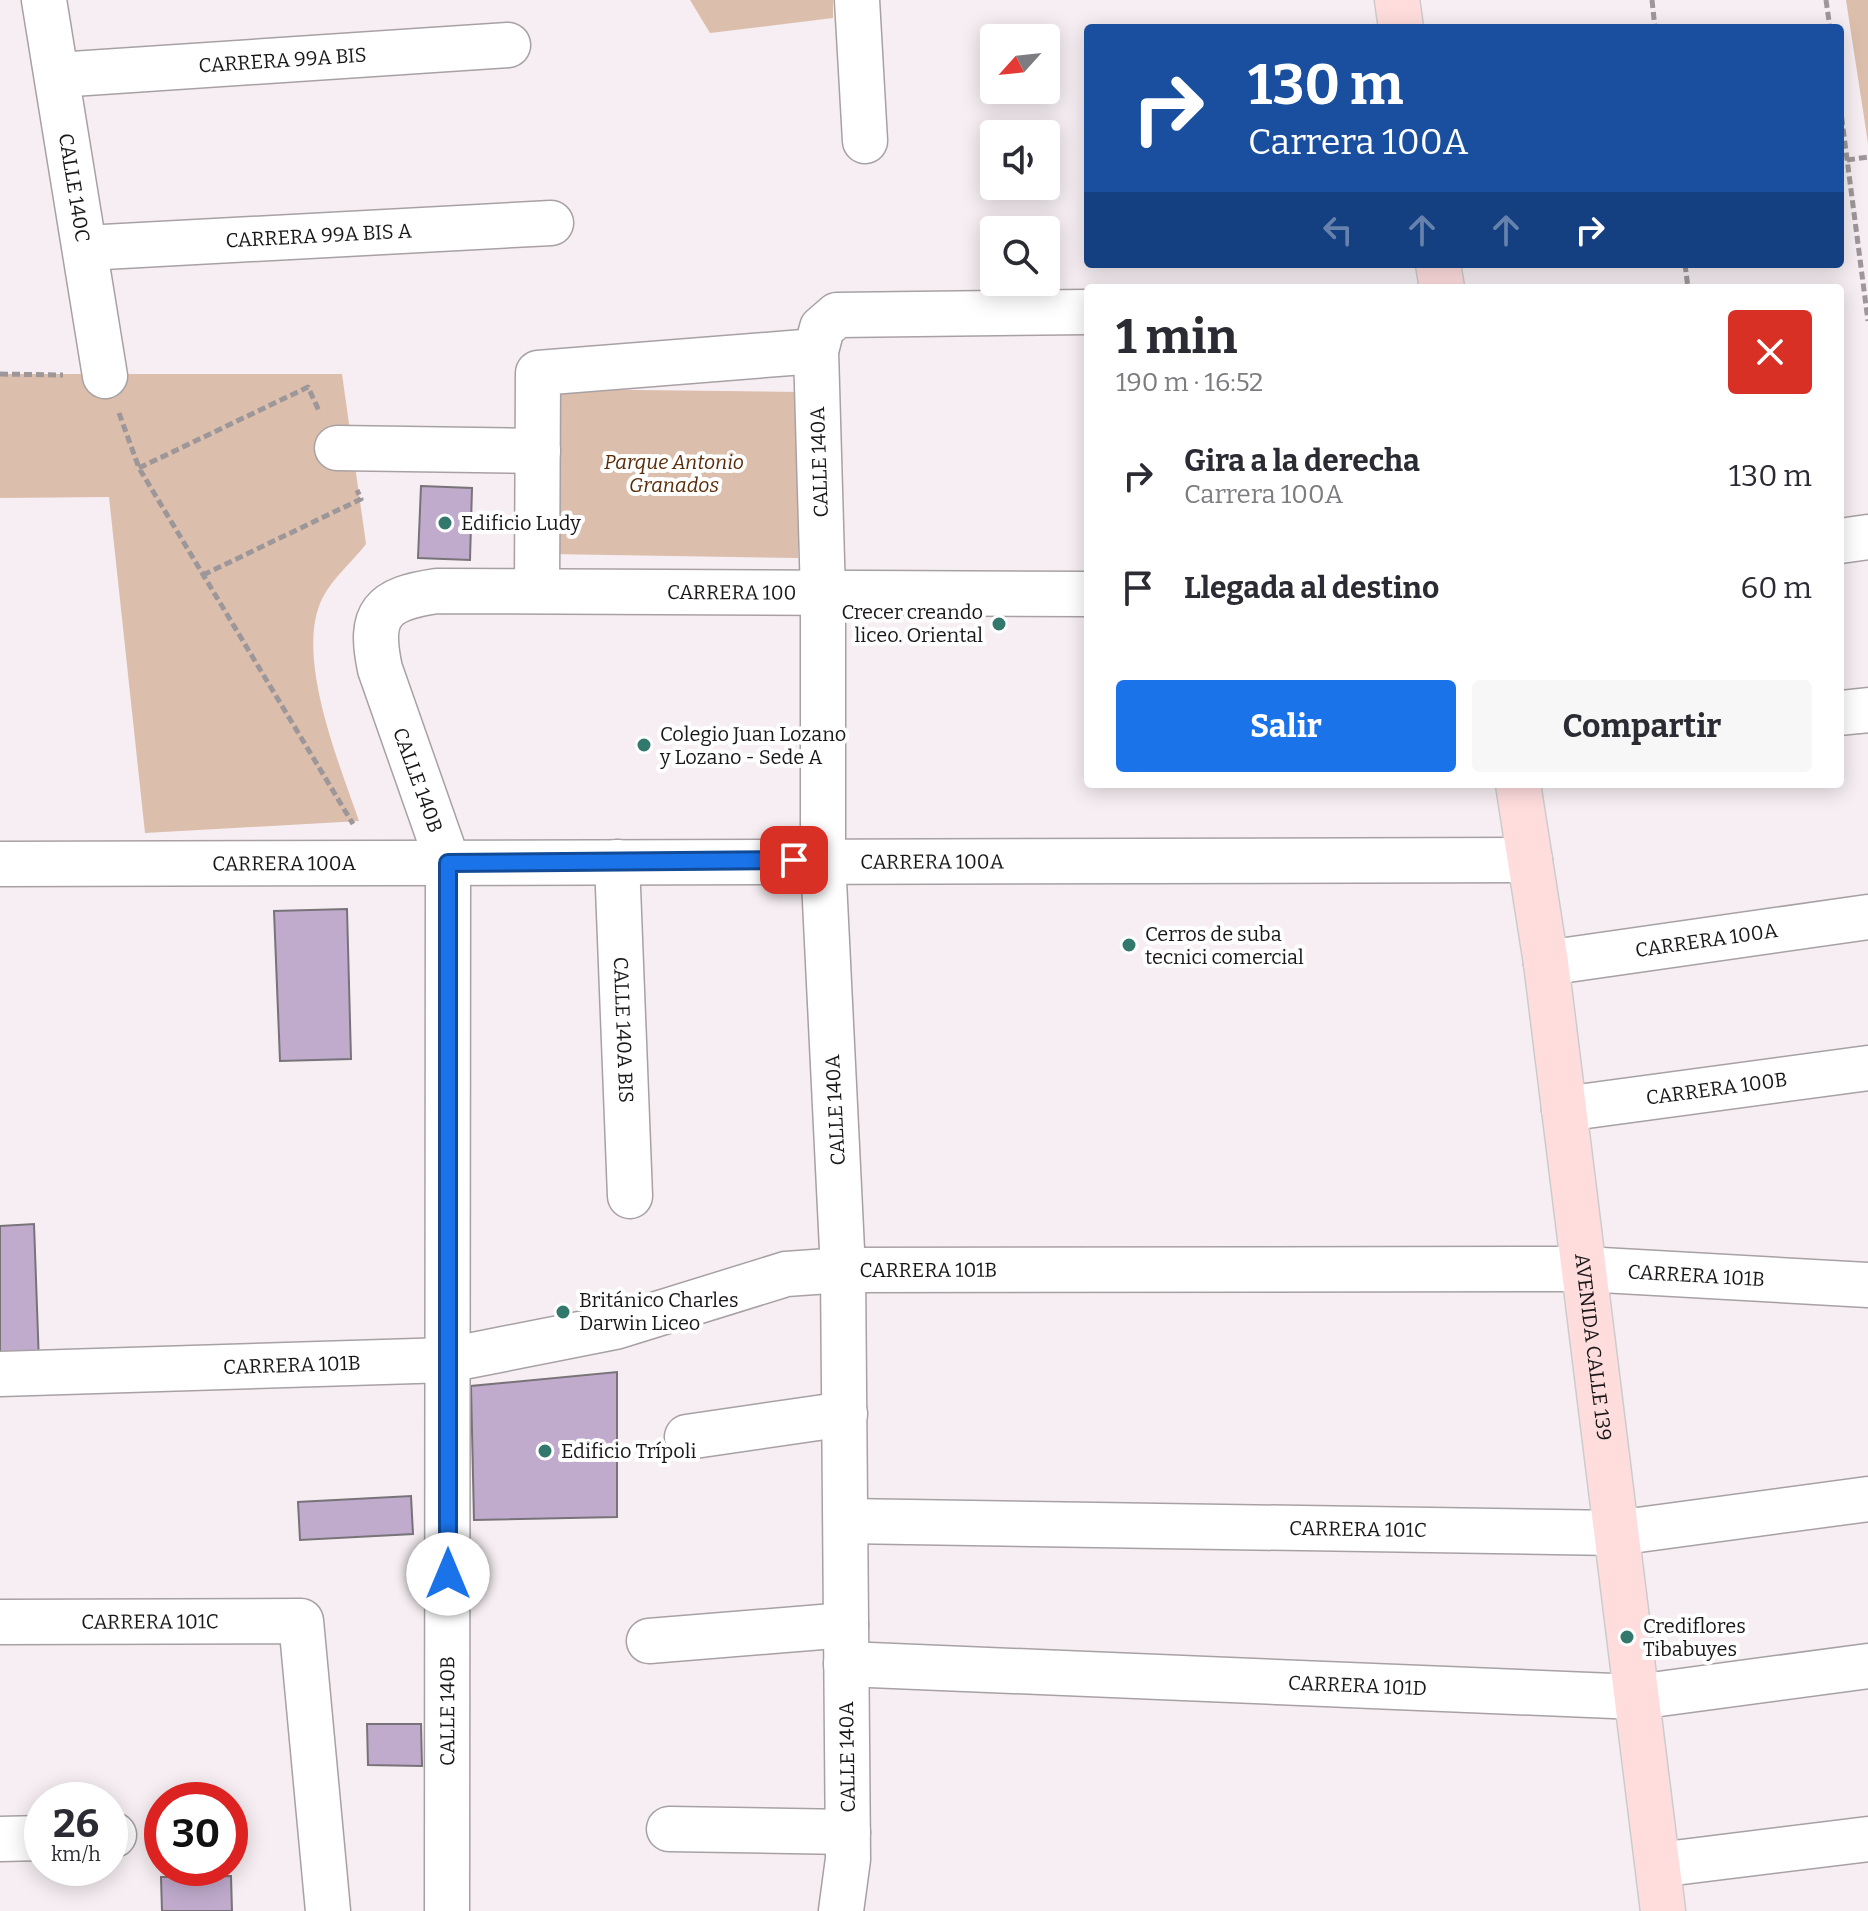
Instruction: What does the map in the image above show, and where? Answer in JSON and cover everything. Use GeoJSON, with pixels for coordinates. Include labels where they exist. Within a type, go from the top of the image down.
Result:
{"type":"FeatureCollection","features":[{"type":"Feature","properties":{"kind":"main road"},"geometry":{"type":"LineString","coordinates":[[1397,0],[1400,24]]}},
{"type":"Feature","properties":{"kind":"main road","name":"AVENIDA CALLE 139"},"geometry":{"type":"LineString","coordinates":[[1519,788],[1546,963],[1663,1911]]}},
{"type":"Feature","properties":{"kind":"street","name":"CALLE 140C"},"geometry":{"type":"LineString","coordinates":[[44,0],[105,376]]}},
{"type":"Feature","properties":{"kind":"street"},"geometry":{"type":"LineString","coordinates":[[857,0],[865,141]]}},
{"type":"Feature","properties":{"kind":"street","name":"CARRERA 99A BIS"},"geometry":{"type":"LineString","coordinates":[[57,75],[508,45]]}},
{"type":"Feature","properties":{"kind":"street","name":"CARRERA 99A BIS A"},"geometry":{"type":"LineString","coordinates":[[85,248],[551,223]]}},
{"type":"Feature","properties":{"kind":"street"},"geometry":{"type":"LineString","coordinates":[[537,591],[538,373],[826,333],[1084,312]]}},
{"type":"Feature","properties":{"kind":"street","name":"CALLE 140A"},"geometry":{"type":"LineString","coordinates":[[826,333],[823,860],[843,1270],[845,1414],[848,1859],[841,1911]]}},
{"type":"Feature","properties":{"kind":"street"},"geometry":{"type":"LineString","coordinates":[[337,448],[538,451]]}},
{"type":"Feature","properties":{"kind":"street"},"geometry":{"type":"LineString","coordinates":[[1844,540],[1868,537]]}},
{"type":"Feature","properties":{"kind":"street","name":"CARRERA 100"},"geometry":{"type":"LineString","coordinates":[[383,612],[402,596],[437,591],[1084,594]]}},
{"type":"Feature","properties":{"kind":"street","name":"CALLE 140B"},"geometry":{"type":"LineString","coordinates":[[383,612],[373,637],[380,669],[448,863],[447,1911]]}},
{"type":"Feature","properties":{"kind":"street"},"geometry":{"type":"LineString","coordinates":[[1844,713],[1868,710]]}},
{"type":"Feature","properties":{"kind":"street","name":"CARRERA 100A"},"geometry":{"type":"LineString","coordinates":[[0,864],[1530,860]]}},
{"type":"Feature","properties":{"kind":"street","name":"CALLE 140A BIS"},"geometry":{"type":"LineString","coordinates":[[617,862],[630,1196]]}},
{"type":"Feature","properties":{"kind":"street","name":"CARRERA 100A"},"geometry":{"type":"LineString","coordinates":[[1546,963],[1868,917]]}},
{"type":"Feature","properties":{"kind":"street","name":"CARRERA 100B"},"geometry":{"type":"LineString","coordinates":[[1564,1109],[1868,1068]]}},
{"type":"Feature","properties":{"kind":"street","name":"CARRERA 101B"},"geometry":{"type":"LineString","coordinates":[[0,1374],[448,1360],[615,1327],[786,1274],[843,1270],[1584,1269],[1868,1285]]}},
{"type":"Feature","properties":{"kind":"street"},"geometry":{"type":"LineString","coordinates":[[687,1437],[845,1414]]}},
{"type":"Feature","properties":{"kind":"street","name":"CARRERA 101C"},"geometry":{"type":"LineString","coordinates":[[846,1521],[1616,1533],[1868,1499]]}},
{"type":"Feature","properties":{"kind":"street","name":"CARRERA 101C"},"geometry":{"type":"LineString","coordinates":[[0,1622],[301,1621],[328,1911]]}},
{"type":"Feature","properties":{"kind":"street","name":"CARRERA 101D"},"geometry":{"type":"LineString","coordinates":[[649,1641],[846,1644],[1637,1697],[1868,1666]]}},
{"type":"Feature","properties":{"kind":"street"},"geometry":{"type":"LineString","coordinates":[[669,1829],[848,1832]]}},
{"type":"Feature","properties":{"kind":"street"},"geometry":{"type":"LineString","coordinates":[[0,1839],[24,1838]]}},
{"type":"Feature","properties":{"kind":"street"},"geometry":{"type":"LineString","coordinates":[[1658,1865],[1868,1839]]}},
{"type":"Feature","properties":{"kind":"path"},"geometry":{"type":"LineString","coordinates":[[1652,0],[1655,24]]}},
{"type":"Feature","properties":{"kind":"path"},"geometry":{"type":"LineString","coordinates":[[1826,0],[1829,24]]}},
{"type":"Feature","properties":{"kind":"path"},"geometry":{"type":"LineString","coordinates":[[1844,136],[1868,321]]}},
{"type":"Feature","properties":{"kind":"path"},"geometry":{"type":"LineString","coordinates":[[1847,160],[1868,157]]}},
{"type":"Feature","properties":{"kind":"path"},"geometry":{"type":"LineString","coordinates":[[0,374],[105,376],[139,468],[376,863]]}},
{"type":"Feature","properties":{"kind":"path"},"geometry":{"type":"LineString","coordinates":[[139,468],[308,387],[361,499],[203,575]]}},
{"type":"Feature","properties":{"kind":"green space"},"geometry":{"type":"Polygon","coordinates":[[[690,0],[833,0],[833,18],[710,33],[690,0]]]}},
{"type":"Feature","properties":{"kind":"green space"},"geometry":{"type":"Polygon","coordinates":[[[1846,0],[1868,0],[1868,143],[1846,0]]]}},
{"type":"Feature","properties":{"kind":"green space"},"geometry":{"type":"Polygon","coordinates":[[[0,374],[342,374],[366,544],[323,597],[315,621],[313,648],[316,678],[331,741],[359,821],[145,833],[109,497],[0,498],[0,374]]]}},
{"type":"Feature","properties":{"kind":"green space","name":"Parque Antonio Granados"},"geometry":{"type":"Polygon","coordinates":[[[552,389],[799,392],[798,558],[549,554],[552,389]]]}},
{"type":"Feature","properties":{"kind":"building","name":"Edificio Ludy"},"geometry":{"type":"Polygon","coordinates":[[[421,486],[472,488],[470,560],[418,558],[421,486]]]}},
{"type":"Feature","properties":{"kind":"building"},"geometry":{"type":"Polygon","coordinates":[[[347,909],[351,1059],[280,1061],[274,911],[347,909]]]}},
{"type":"Feature","properties":{"kind":"building"},"geometry":{"type":"Polygon","coordinates":[[[34,1224],[39,1363],[0,1365],[0,1226],[34,1224]]]}},
{"type":"Feature","properties":{"kind":"building","name":"Edificio Trípoli"},"geometry":{"type":"Polygon","coordinates":[[[617,1372],[617,1517],[474,1520],[471,1386],[617,1372]]]}},
{"type":"Feature","properties":{"kind":"building"},"geometry":{"type":"Polygon","coordinates":[[[411,1496],[413,1534],[300,1540],[298,1502],[411,1496]]]}},
{"type":"Feature","properties":{"kind":"building"},"geometry":{"type":"Polygon","coordinates":[[[367,1724],[421,1724],[422,1766],[368,1765],[367,1724]]]}},
{"type":"Feature","properties":{"kind":"building"},"geometry":{"type":"Polygon","coordinates":[[[161,1886],[231,1886],[232,1911],[162,1911],[161,1886]]]}},
{"type":"Feature","properties":{"kind":"place","name":"Edificio Ludy"},"geometry":{"type":"Point","coordinates":[445,523]}},
{"type":"Feature","properties":{"kind":"place","name":"Crecer creando liceo. Oriental"},"geometry":{"type":"Point","coordinates":[999,624]}},
{"type":"Feature","properties":{"kind":"place","name":"Colegio Juan Lozano y Lozano - Sede A"},"geometry":{"type":"Point","coordinates":[644,745]}},
{"type":"Feature","properties":{"kind":"place","name":"Cerros de suba tecnici comercial"},"geometry":{"type":"Point","coordinates":[1129,945]}},
{"type":"Feature","properties":{"kind":"place","name":"Británico Charles Darwin Liceo"},"geometry":{"type":"Point","coordinates":[563,1312]}},
{"type":"Feature","properties":{"kind":"place","name":"Edificio Trípoli"},"geometry":{"type":"Point","coordinates":[545,1451]}},
{"type":"Feature","properties":{"kind":"place","name":"Crediflores Tibabuyes"},"geometry":{"type":"Point","coordinates":[1627,1637]}},
{"type":"Feature","properties":{"kind":"route"},"geometry":{"type":"LineString","coordinates":[[448,1574],[448,863],[794,860]]}}]}
